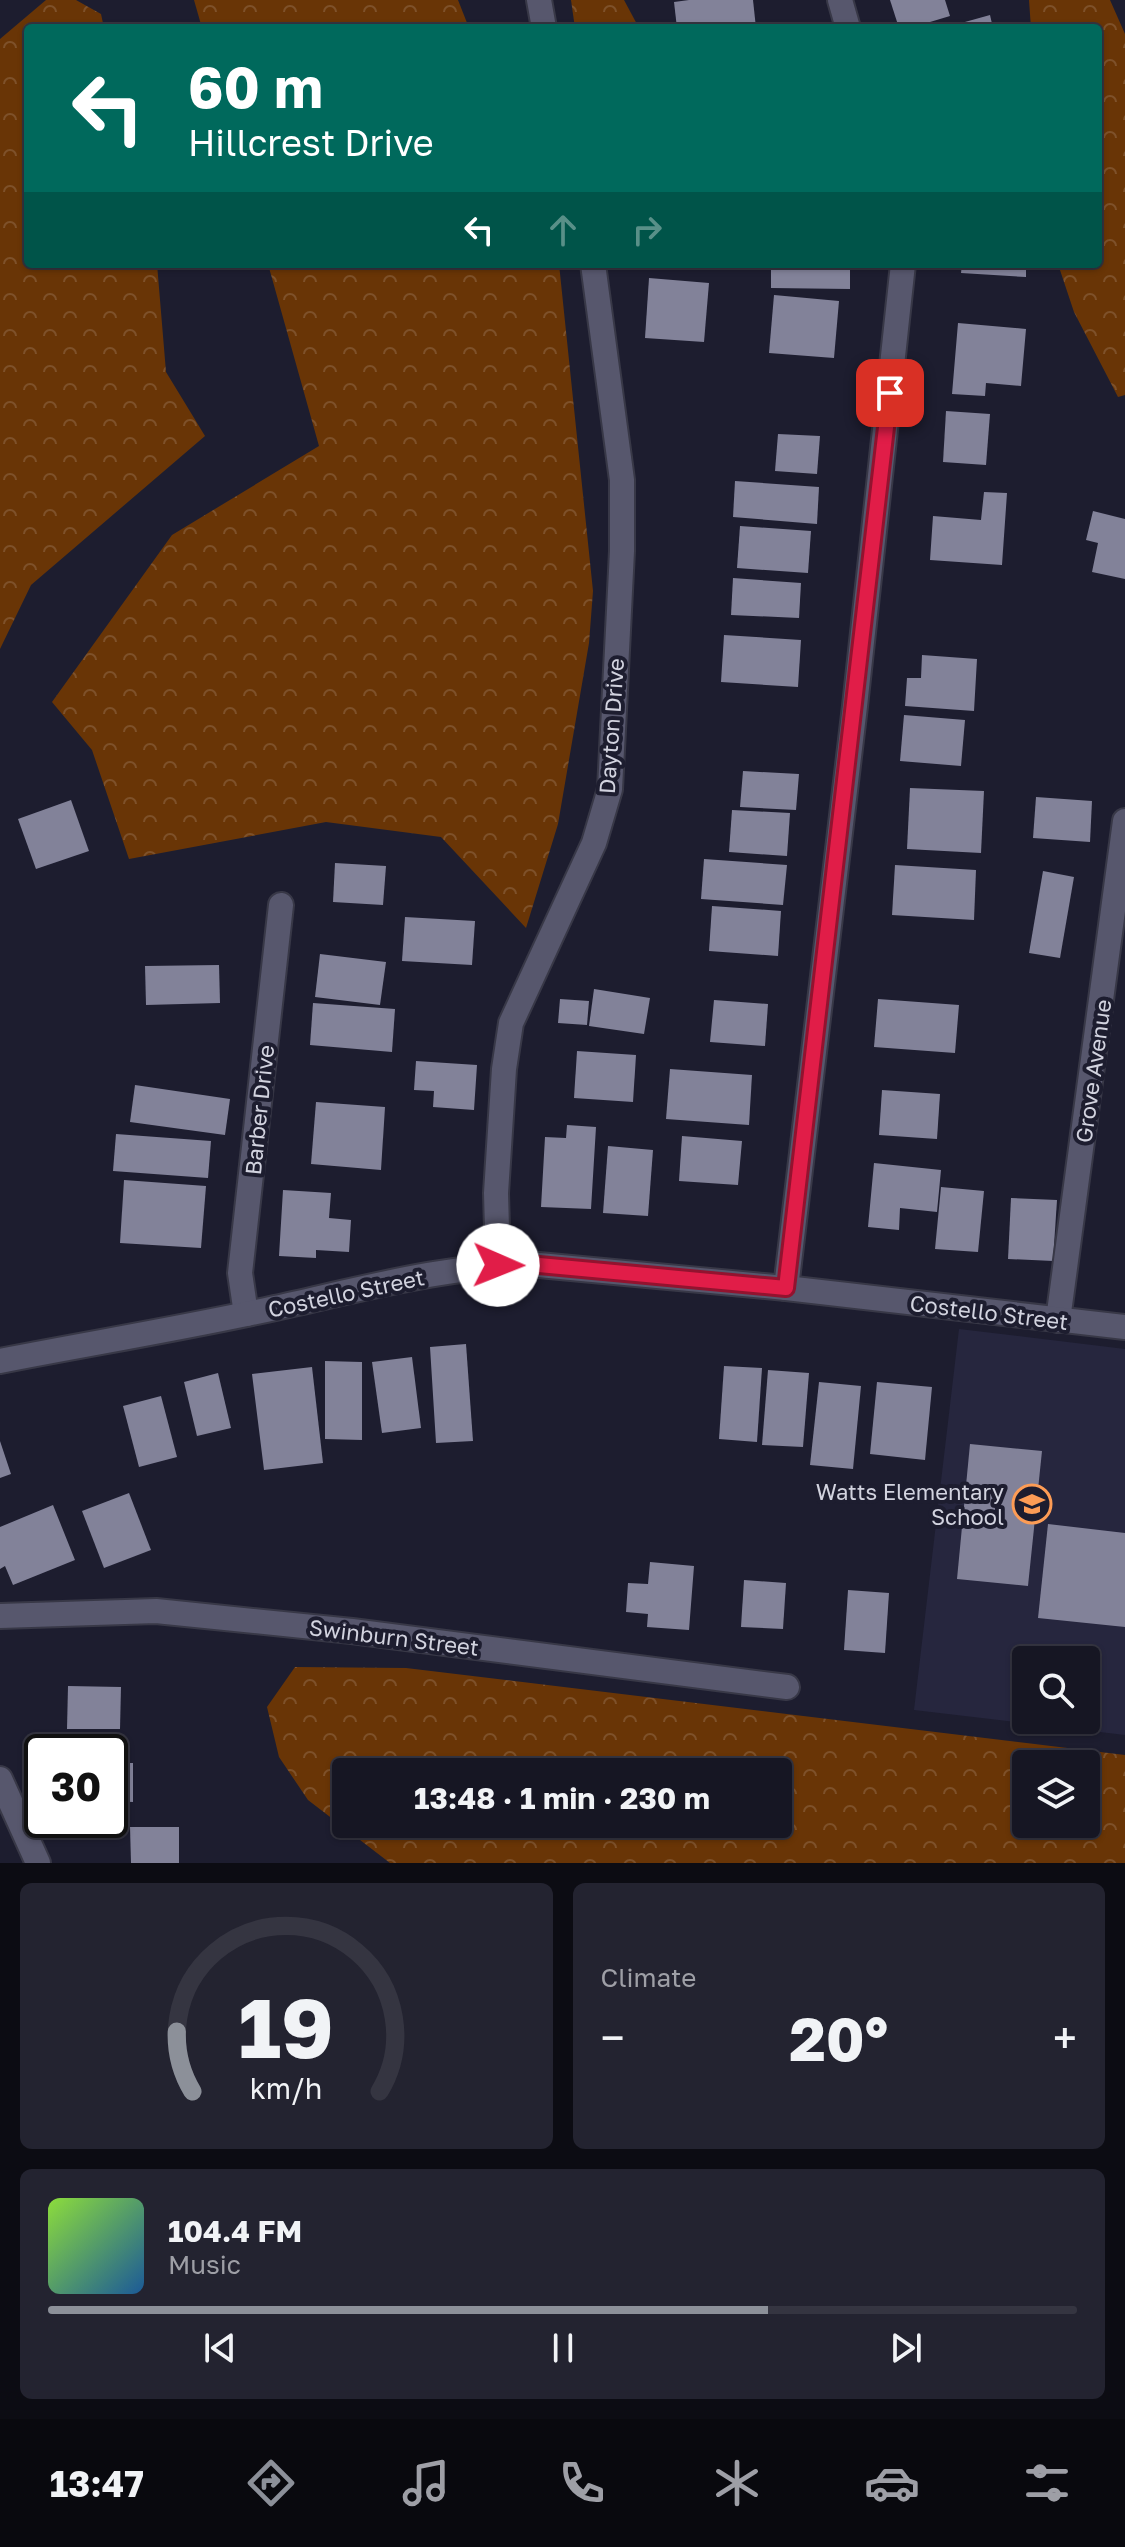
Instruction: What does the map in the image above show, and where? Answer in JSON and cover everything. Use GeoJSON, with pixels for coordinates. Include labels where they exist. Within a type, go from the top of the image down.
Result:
{"type":"FeatureCollection","features":[{"type":"Feature","properties":{"kind":"street"},"geometry":{"type":"LineString","coordinates":[[539,0],[543,24]]}},
{"type":"Feature","properties":{"kind":"street"},"geometry":{"type":"LineString","coordinates":[[840,0],[847,24]]}},
{"type":"Feature","properties":{"kind":"street","name":"Dayton Drive"},"geometry":{"type":"LineString","coordinates":[[498,1265],[496,1193],[504,1069],[511,1023],[594,843],[610,789],[622,551],[622,480],[594,268]]}},
{"type":"Feature","properties":{"kind":"street"},"geometry":{"type":"LineString","coordinates":[[786,1288],[903,268]]}},
{"type":"Feature","properties":{"kind":"street","name":"Grove Avenue"},"geometry":{"type":"LineString","coordinates":[[1058,1320],[1125,821]]}},
{"type":"Feature","properties":{"kind":"street","name":"Barber Drive"},"geometry":{"type":"LineString","coordinates":[[246,1314],[240,1273],[281,905]]}},
{"type":"Feature","properties":{"kind":"street","name":"Costello Street"},"geometry":{"type":"LineString","coordinates":[[0,1361],[246,1314],[450,1270],[498,1265],[539,1265],[786,1288],[1125,1327]]}},
{"type":"Feature","properties":{"kind":"street","name":"Swinburn Street"},"geometry":{"type":"LineString","coordinates":[[0,1616],[156,1611],[352,1631],[787,1687]]}},
{"type":"Feature","properties":{"kind":"street"},"geometry":{"type":"LineString","coordinates":[[0,1779],[38,1863]]}},
{"type":"Feature","properties":{"kind":"shaded area","name":"Watts Elementary School"},"geometry":{"type":"Polygon","coordinates":[[[959,1329],[1125,1349],[1125,1735],[1100,1732],[1100,1646],[1012,1646],[1012,1722],[914,1710],[959,1329]]]}},
{"type":"Feature","properties":{"kind":"green space"},"geometry":{"type":"Polygon","coordinates":[[[46,0],[76,0],[101,14],[103,24],[24,24],[24,268],[157,268],[166,372],[205,436],[31,585],[0,649],[0,39],[46,0]]]}},
{"type":"Feature","properties":{"kind":"green space"},"geometry":{"type":"Polygon","coordinates":[[[194,0],[458,0],[467,24],[201,24],[194,0]]]}},
{"type":"Feature","properties":{"kind":"green space"},"geometry":{"type":"Polygon","coordinates":[[[571,0],[624,0],[637,24],[574,24],[571,0]]]}},
{"type":"Feature","properties":{"kind":"green space"},"geometry":{"type":"Polygon","coordinates":[[[1029,0],[1110,0],[1125,34],[1125,395],[1118,397],[1074,312],[1059,268],[1102,268],[1102,24],[1031,24],[1029,0]]]}},
{"type":"Feature","properties":{"kind":"green space"},"geometry":{"type":"Polygon","coordinates":[[[269,268],[559,268],[593,591],[589,643],[558,824],[526,928],[441,837],[326,822],[129,859],[92,750],[52,702],[172,535],[319,446],[269,268]]]}},
{"type":"Feature","properties":{"kind":"green space"},"geometry":{"type":"Polygon","coordinates":[[[295,1667],[406,1668],[1084,1750],[1012,1750],[1012,1838],[1100,1838],[1100,1752],[1125,1755],[1125,1863],[390,1863],[357,1838],[792,1838],[792,1758],[332,1758],[332,1818],[308,1800],[279,1757],[267,1707],[295,1667]]]}},
{"type":"Feature","properties":{"kind":"building"},"geometry":{"type":"Polygon","coordinates":[[[753,0],[756,24],[677,24],[674,2],[753,0]]]}},
{"type":"Feature","properties":{"kind":"building"},"geometry":{"type":"Polygon","coordinates":[[[890,0],[945,0],[950,16],[923,24],[898,24],[890,0]]]}},
{"type":"Feature","properties":{"kind":"building"},"geometry":{"type":"Polygon","coordinates":[[[990,15],[992,24],[958,24],[990,15]]]}},
{"type":"Feature","properties":{"kind":"building"},"geometry":{"type":"Polygon","coordinates":[[[771,268],[850,268],[850,289],[771,288],[771,268]]]}},
{"type":"Feature","properties":{"kind":"building"},"geometry":{"type":"Polygon","coordinates":[[[962,268],[1026,268],[1026,277],[961,273],[962,268]]]}},
{"type":"Feature","properties":{"kind":"building"},"geometry":{"type":"Polygon","coordinates":[[[649,278],[709,283],[704,342],[645,338],[649,278]]]}},
{"type":"Feature","properties":{"kind":"building"},"geometry":{"type":"Polygon","coordinates":[[[774,295],[839,301],[834,358],[769,353],[774,295]]]}},
{"type":"Feature","properties":{"kind":"building"},"geometry":{"type":"Polygon","coordinates":[[[958,323],[1026,329],[1021,386],[986,383],[985,396],[952,394],[958,323]]]}},
{"type":"Feature","properties":{"kind":"building"},"geometry":{"type":"Polygon","coordinates":[[[946,411],[990,414],[986,465],[943,462],[946,411]]]}},
{"type":"Feature","properties":{"kind":"building"},"geometry":{"type":"Polygon","coordinates":[[[778,434],[820,436],[817,474],[775,471],[778,434]]]}},
{"type":"Feature","properties":{"kind":"building"},"geometry":{"type":"Polygon","coordinates":[[[735,481],[819,487],[817,524],[733,517],[735,481]]]}},
{"type":"Feature","properties":{"kind":"building"},"geometry":{"type":"Polygon","coordinates":[[[984,492],[1007,493],[1002,565],[930,560],[933,516],[981,520],[984,492]]]}},
{"type":"Feature","properties":{"kind":"building"},"geometry":{"type":"Polygon","coordinates":[[[1093,511],[1125,519],[1125,579],[1092,572],[1098,543],[1086,540],[1093,511]]]}},
{"type":"Feature","properties":{"kind":"building"},"geometry":{"type":"Polygon","coordinates":[[[740,526],[811,531],[808,573],[737,568],[740,526]]]}},
{"type":"Feature","properties":{"kind":"building"},"geometry":{"type":"Polygon","coordinates":[[[733,578],[801,583],[799,618],[731,615],[733,578]]]}},
{"type":"Feature","properties":{"kind":"building"},"geometry":{"type":"Polygon","coordinates":[[[724,635],[801,640],[798,687],[721,682],[724,635]]]}},
{"type":"Feature","properties":{"kind":"building"},"geometry":{"type":"Polygon","coordinates":[[[922,655],[977,659],[974,711],[905,706],[907,678],[921,678],[922,655]]]}},
{"type":"Feature","properties":{"kind":"building"},"geometry":{"type":"Polygon","coordinates":[[[904,715],[965,720],[961,766],[900,761],[904,715]]]}},
{"type":"Feature","properties":{"kind":"building"},"geometry":{"type":"Polygon","coordinates":[[[743,771],[799,774],[796,810],[740,807],[743,771]]]}},
{"type":"Feature","properties":{"kind":"building"},"geometry":{"type":"Polygon","coordinates":[[[910,788],[984,791],[981,853],[907,849],[910,788]]]}},
{"type":"Feature","properties":{"kind":"building"},"geometry":{"type":"Polygon","coordinates":[[[1036,797],[1092,801],[1090,842],[1033,838],[1036,797]]]}},
{"type":"Feature","properties":{"kind":"building"},"geometry":{"type":"Polygon","coordinates":[[[71,800],[89,851],[36,869],[18,819],[71,800]]]}},
{"type":"Feature","properties":{"kind":"building"},"geometry":{"type":"Polygon","coordinates":[[[732,810],[790,813],[787,856],[729,852],[732,810]]]}},
{"type":"Feature","properties":{"kind":"building"},"geometry":{"type":"Polygon","coordinates":[[[704,859],[787,865],[783,905],[701,899],[704,859]]]}},
{"type":"Feature","properties":{"kind":"building"},"geometry":{"type":"Polygon","coordinates":[[[335,863],[386,866],[383,905],[333,902],[335,863]]]}},
{"type":"Feature","properties":{"kind":"building"},"geometry":{"type":"Polygon","coordinates":[[[895,865],[976,870],[974,920],[892,915],[895,865]]]}},
{"type":"Feature","properties":{"kind":"building"},"geometry":{"type":"Polygon","coordinates":[[[1043,871],[1074,877],[1060,958],[1029,953],[1043,871]]]}},
{"type":"Feature","properties":{"kind":"building"},"geometry":{"type":"Polygon","coordinates":[[[712,906],[781,911],[778,956],[709,951],[712,906]]]}},
{"type":"Feature","properties":{"kind":"building"},"geometry":{"type":"Polygon","coordinates":[[[405,917],[475,921],[472,965],[402,961],[405,917]]]}},
{"type":"Feature","properties":{"kind":"building"},"geometry":{"type":"Polygon","coordinates":[[[320,954],[386,962],[380,1005],[315,997],[320,954]]]}},
{"type":"Feature","properties":{"kind":"building"},"geometry":{"type":"Polygon","coordinates":[[[219,965],[220,1003],[146,1005],[145,966],[219,965]]]}},
{"type":"Feature","properties":{"kind":"building"},"geometry":{"type":"Polygon","coordinates":[[[594,989],[650,998],[644,1034],[589,1026],[594,989]]]}},
{"type":"Feature","properties":{"kind":"building"},"geometry":{"type":"Polygon","coordinates":[[[560,999],[589,1001],[587,1025],[558,1023],[560,999]]]}},
{"type":"Feature","properties":{"kind":"building"},"geometry":{"type":"Polygon","coordinates":[[[878,999],[959,1005],[955,1053],[874,1047],[878,999]]]}},
{"type":"Feature","properties":{"kind":"building"},"geometry":{"type":"Polygon","coordinates":[[[714,1000],[768,1004],[765,1046],[710,1042],[714,1000]]]}},
{"type":"Feature","properties":{"kind":"building"},"geometry":{"type":"Polygon","coordinates":[[[313,1003],[395,1009],[392,1052],[310,1045],[313,1003]]]}},
{"type":"Feature","properties":{"kind":"building"},"geometry":{"type":"Polygon","coordinates":[[[577,1051],[636,1055],[633,1102],[574,1098],[577,1051]]]}},
{"type":"Feature","properties":{"kind":"building"},"geometry":{"type":"Polygon","coordinates":[[[416,1061],[477,1065],[474,1110],[433,1107],[434,1091],[414,1090],[416,1061]]]}},
{"type":"Feature","properties":{"kind":"building"},"geometry":{"type":"Polygon","coordinates":[[[670,1069],[752,1075],[749,1125],[666,1119],[670,1069]]]}},
{"type":"Feature","properties":{"kind":"building"},"geometry":{"type":"Polygon","coordinates":[[[135,1085],[230,1099],[225,1135],[130,1122],[135,1085]]]}},
{"type":"Feature","properties":{"kind":"building"},"geometry":{"type":"Polygon","coordinates":[[[882,1090],[940,1094],[937,1139],[879,1135],[882,1090]]]}},
{"type":"Feature","properties":{"kind":"building"},"geometry":{"type":"Polygon","coordinates":[[[316,1102],[385,1107],[381,1170],[311,1164],[316,1102]]]}},
{"type":"Feature","properties":{"kind":"building"},"geometry":{"type":"Polygon","coordinates":[[[567,1125],[596,1127],[591,1209],[541,1207],[545,1137],[566,1138],[567,1125]]]}},
{"type":"Feature","properties":{"kind":"building"},"geometry":{"type":"Polygon","coordinates":[[[116,1134],[211,1141],[208,1178],[113,1171],[116,1134]]]}},
{"type":"Feature","properties":{"kind":"building"},"geometry":{"type":"Polygon","coordinates":[[[682,1136],[742,1141],[738,1185],[679,1181],[682,1136]]]}},
{"type":"Feature","properties":{"kind":"building"},"geometry":{"type":"Polygon","coordinates":[[[608,1146],[653,1150],[648,1216],[603,1213],[608,1146]]]}},
{"type":"Feature","properties":{"kind":"building"},"geometry":{"type":"Polygon","coordinates":[[[874,1163],[941,1170],[937,1212],[900,1208],[899,1230],[868,1227],[874,1163]]]}},
{"type":"Feature","properties":{"kind":"building"},"geometry":{"type":"Polygon","coordinates":[[[124,1180],[206,1186],[201,1248],[120,1243],[124,1180]]]}},
{"type":"Feature","properties":{"kind":"building"},"geometry":{"type":"Polygon","coordinates":[[[941,1187],[984,1191],[978,1252],[935,1249],[941,1187]]]}},
{"type":"Feature","properties":{"kind":"building"},"geometry":{"type":"Polygon","coordinates":[[[283,1190],[331,1193],[329,1218],[351,1220],[349,1252],[316,1250],[316,1258],[279,1256],[283,1190]]]}},
{"type":"Feature","properties":{"kind":"building"},"geometry":{"type":"Polygon","coordinates":[[[1011,1198],[1057,1200],[1053,1261],[1008,1259],[1011,1198]]]}},
{"type":"Feature","properties":{"kind":"building"},"geometry":{"type":"Polygon","coordinates":[[[466,1344],[473,1441],[436,1443],[430,1347],[466,1344]]]}},
{"type":"Feature","properties":{"kind":"building"},"geometry":{"type":"Polygon","coordinates":[[[412,1357],[421,1428],[382,1433],[372,1362],[412,1357]]]}},
{"type":"Feature","properties":{"kind":"building"},"geometry":{"type":"Polygon","coordinates":[[[325,1361],[362,1362],[362,1440],[325,1439],[325,1361]]]}},
{"type":"Feature","properties":{"kind":"building"},"geometry":{"type":"Polygon","coordinates":[[[724,1366],[762,1368],[757,1442],[719,1439],[724,1366]]]}},
{"type":"Feature","properties":{"kind":"building"},"geometry":{"type":"Polygon","coordinates":[[[312,1367],[323,1463],[264,1470],[252,1374],[312,1367]]]}},
{"type":"Feature","properties":{"kind":"building"},"geometry":{"type":"Polygon","coordinates":[[[768,1370],[809,1373],[803,1447],[762,1445],[768,1370]]]}},
{"type":"Feature","properties":{"kind":"building"},"geometry":{"type":"Polygon","coordinates":[[[218,1373],[231,1428],[197,1436],[184,1382],[218,1373]]]}},
{"type":"Feature","properties":{"kind":"building"},"geometry":{"type":"Polygon","coordinates":[[[819,1382],[861,1386],[853,1469],[810,1465],[819,1382]]]}},
{"type":"Feature","properties":{"kind":"building"},"geometry":{"type":"Polygon","coordinates":[[[877,1382],[932,1387],[925,1460],[870,1454],[877,1382]]]}},
{"type":"Feature","properties":{"kind":"building"},"geometry":{"type":"Polygon","coordinates":[[[161,1396],[177,1457],[139,1467],[123,1406],[161,1396]]]}},
{"type":"Feature","properties":{"kind":"building"},"geometry":{"type":"Polygon","coordinates":[[[0,1441],[11,1474],[0,1478],[0,1441]]]}},
{"type":"Feature","properties":{"kind":"building"},"geometry":{"type":"Polygon","coordinates":[[[970,1444],[1042,1451],[1028,1586],[957,1579],[970,1444]]]}},
{"type":"Feature","properties":{"kind":"building"},"geometry":{"type":"Polygon","coordinates":[[[129,1493],[151,1550],[104,1568],[82,1511],[129,1493]]]}},
{"type":"Feature","properties":{"kind":"building"},"geometry":{"type":"Polygon","coordinates":[[[53,1505],[75,1560],[13,1585],[5,1566],[0,1569],[0,1527],[53,1505]]]}},
{"type":"Feature","properties":{"kind":"building"},"geometry":{"type":"Polygon","coordinates":[[[1048,1524],[1125,1533],[1125,1627],[1038,1618],[1048,1524]]]}},
{"type":"Feature","properties":{"kind":"building"},"geometry":{"type":"Polygon","coordinates":[[[650,1562],[694,1566],[689,1630],[647,1627],[648,1614],[626,1612],[628,1583],[648,1584],[650,1562]]]}},
{"type":"Feature","properties":{"kind":"building"},"geometry":{"type":"Polygon","coordinates":[[[744,1580],[786,1583],[783,1629],[741,1627],[744,1580]]]}},
{"type":"Feature","properties":{"kind":"building"},"geometry":{"type":"Polygon","coordinates":[[[848,1590],[889,1593],[885,1653],[844,1650],[848,1590]]]}},
{"type":"Feature","properties":{"kind":"building"},"geometry":{"type":"Polygon","coordinates":[[[68,1686],[121,1687],[120,1729],[67,1729],[68,1686]]]}},
{"type":"Feature","properties":{"kind":"building"},"geometry":{"type":"Polygon","coordinates":[[[128,1763],[133,1763],[133,1802],[128,1802],[128,1763]]]}},
{"type":"Feature","properties":{"kind":"building"},"geometry":{"type":"Polygon","coordinates":[[[130,1827],[179,1827],[179,1863],[131,1863],[130,1827]]]}},
{"type":"Feature","properties":{"kind":"place","name":"Watts Elementary School"},"geometry":{"type":"Point","coordinates":[1032,1504]}},
{"type":"Feature","properties":{"kind":"route"},"geometry":{"type":"LineString","coordinates":[[498,1265],[539,1265],[786,1288],[890,393]]}}]}
